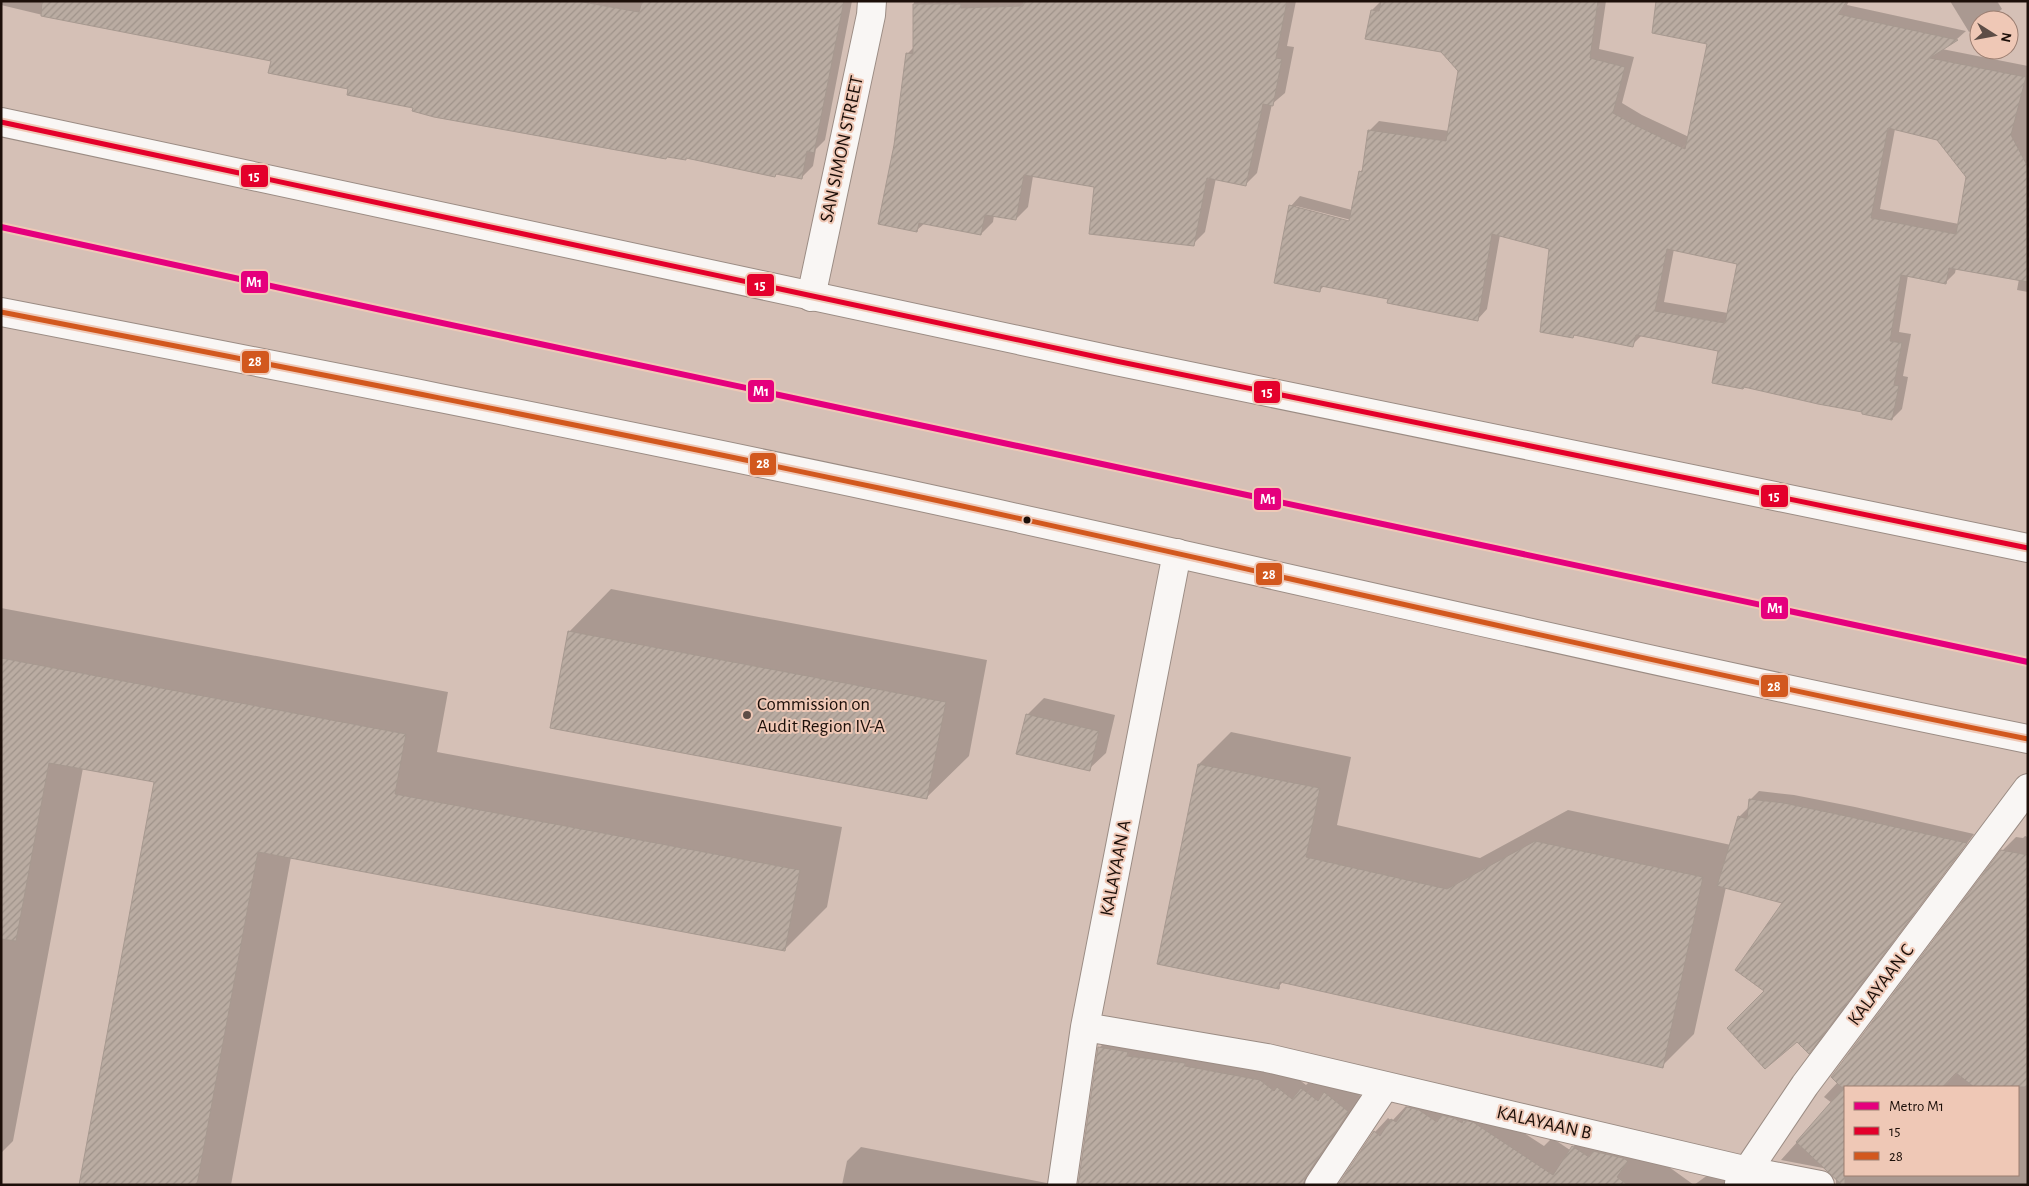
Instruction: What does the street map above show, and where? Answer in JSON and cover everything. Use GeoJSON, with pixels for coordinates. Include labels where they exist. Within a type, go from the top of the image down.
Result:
{"type":"FeatureCollection","features":[{"type":"Feature","properties":{"kind":"main road","name":"SAN SIMON STREET"},"geometry":{"type":"LineString","coordinates":[[810,297],[871,15],[872,1]]}},
{"type":"Feature","properties":{"kind":"main road"},"geometry":{"type":"LineString","coordinates":[[1,122],[810,297],[2028,548]]}},
{"type":"Feature","properties":{"kind":"main road"},"geometry":{"type":"LineString","coordinates":[[1,312],[477,405],[883,489],[1842,702],[2028,739]]}},
{"type":"Feature","properties":{"kind":"main road","name":"KALAYAAN A"},"geometry":{"type":"LineString","coordinates":[[1062,1185],[1086,1027],[1178,553]]}},
{"type":"Feature","properties":{"kind":"main road","name":"KALAYAAN C"},"geometry":{"type":"LineString","coordinates":[[1743,1178],[1805,1085],[2028,788]]}},
{"type":"Feature","properties":{"kind":"main road","name":"KALAYAAN B"},"geometry":{"type":"LineString","coordinates":[[1086,1027],[1267,1058],[1385,1086],[1743,1178],[1820,1185]]}},
{"type":"Feature","properties":{"kind":"main road"},"geometry":{"type":"LineString","coordinates":[[1319,1185],[1385,1086]]}},
{"type":"Feature","properties":{"kind":"building"},"geometry":{"type":"Polygon","coordinates":[[[42,1],[577,1],[639,12],[642,1],[844,1],[814,153],[807,151],[802,179],[776,174],[775,177],[686,158],[686,160],[667,157],[666,159],[434,117],[412,111],[413,108],[347,95],[348,89],[268,73],[271,61],[41,16],[42,1]]]}},
{"type":"Feature","properties":{"kind":"building"},"geometry":{"type":"Polygon","coordinates":[[[1023,1],[1287,1],[1276,58],[1282,59],[1273,106],[1263,104],[1246,186],[1207,178],[1194,246],[1089,234],[1094,187],[1024,175],[1016,220],[985,215],[981,235],[919,223],[917,232],[878,224],[894,145],[906,53],[913,54],[913,4],[961,4],[961,8],[1023,6],[1023,1]]]}},
{"type":"Feature","properties":{"kind":"building"},"geometry":{"type":"Polygon","coordinates":[[[1381,1],[1598,1],[1590,58],[1625,67],[1613,113],[1685,149],[1707,44],[1652,33],[1656,1],[1847,1],[1838,14],[1958,40],[1930,58],[2026,77],[2011,135],[2028,167],[2028,282],[1949,268],[1946,284],[1901,275],[1890,341],[1902,343],[1894,385],[1899,386],[1892,420],[1744,387],[1743,389],[1712,383],[1718,351],[1636,335],[1633,347],[1574,335],[1573,338],[1540,332],[1549,249],[1492,234],[1478,321],[1387,303],[1388,299],[1321,286],[1320,292],[1274,283],[1289,205],[1349,221],[1359,171],[1362,172],[1368,130],[1446,141],[1458,71],[1441,52],[1365,39],[1371,10],[1379,11],[1381,1]],[[1888,128],[1871,218],[1956,234],[1966,177],[1937,140],[1888,128]],[[1667,249],[1655,311],[1725,323],[1737,264],[1667,249]]]}},
{"type":"Feature","properties":{"kind":"building","name":"Commission on Audit Region IV-A"},"geometry":{"type":"Polygon","coordinates":[[[568,631],[946,702],[927,799],[550,728],[568,631]]]}},
{"type":"Feature","properties":{"kind":"building"},"geometry":{"type":"Polygon","coordinates":[[[1,658],[406,734],[395,794],[800,870],[785,951],[258,852],[197,1185],[79,1185],[154,782],[49,763],[16,941],[1,939],[1,658]]]}},
{"type":"Feature","properties":{"kind":"building"},"geometry":{"type":"Polygon","coordinates":[[[1026,714],[1099,731],[1090,771],[1016,754],[1026,714]]]}},
{"type":"Feature","properties":{"kind":"building"},"geometry":{"type":"Polygon","coordinates":[[[1198,764],[1320,788],[1306,857],[1447,889],[1535,841],[1703,877],[1663,1068],[1280,982],[1279,989],[1157,964],[1198,764]]]}},
{"type":"Feature","properties":{"kind":"building"},"geometry":{"type":"Polygon","coordinates":[[[1749,799],[1784,803],[1967,843],[1809,1054],[1797,1042],[1765,1069],[1727,1028],[1764,991],[1735,970],[1782,903],[1717,886],[1738,816],[1747,819],[1749,799]]]}},
{"type":"Feature","properties":{"kind":"building"},"geometry":{"type":"Polygon","coordinates":[[[2001,850],[2028,855],[2028,1087],[1973,1086],[1956,1073],[1944,1086],[1841,1087],[1831,1077],[2001,850]]]}},
{"type":"Feature","properties":{"kind":"building"},"geometry":{"type":"Polygon","coordinates":[[[1098,1047],[1128,1052],[1127,1056],[1185,1063],[1185,1066],[1260,1080],[1274,1091],[1277,1087],[1292,1099],[1301,1088],[1318,1101],[1324,1092],[1349,1112],[1306,1176],[1303,1185],[1078,1185],[1098,1047]]]}},
{"type":"Feature","properties":{"kind":"building"},"geometry":{"type":"Polygon","coordinates":[[[1844,1087],[1845,1185],[1842,1185],[1796,1142],[1844,1087]]]}},
{"type":"Feature","properties":{"kind":"building"},"geometry":{"type":"Polygon","coordinates":[[[1407,1107],[1419,1110],[1437,1122],[1441,1115],[1454,1118],[1462,1123],[1463,1120],[1473,1122],[1553,1175],[1572,1146],[1589,1157],[1593,1151],[1623,1158],[1628,1161],[1617,1177],[1628,1185],[1338,1185],[1374,1131],[1380,1136],[1391,1119],[1396,1122],[1407,1107]]]}},
{"type":"Feature","properties":{"kind":"metro line","name":"M1"},"geometry":{"type":"LineString","coordinates":[[1,227],[2028,662]]}},
{"type":"Feature","properties":{"kind":"transit line","name":"15"},"geometry":{"type":"LineString","coordinates":[[1,122],[1116,361],[2028,548]]}},
{"type":"Feature","properties":{"kind":"transit line","name":"28"},"geometry":{"type":"LineString","coordinates":[[1,312],[331,376],[879,488],[1740,679],[2028,739]]}},
{"type":"Feature","properties":{"kind":"place","name":"Commission on Audit Region IV-A"},"geometry":{"type":"Point","coordinates":[747,715]}}]}
